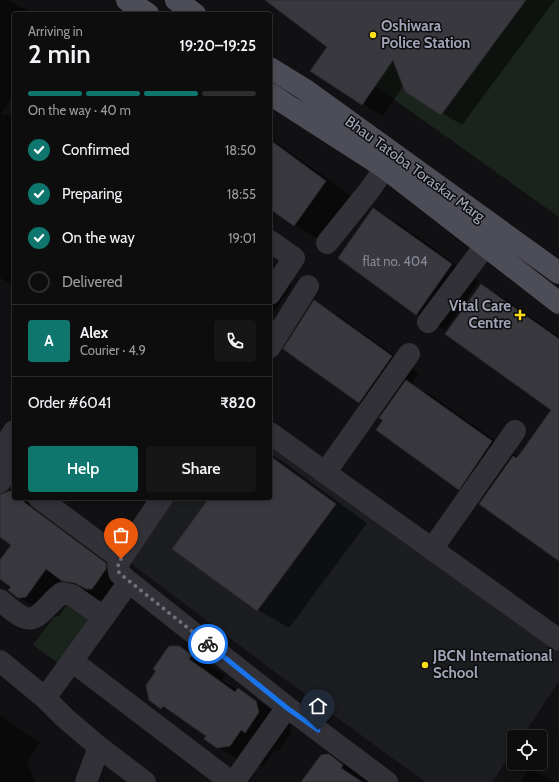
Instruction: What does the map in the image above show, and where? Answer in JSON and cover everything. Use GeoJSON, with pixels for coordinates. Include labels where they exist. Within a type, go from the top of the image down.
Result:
{"type":"FeatureCollection","features":[{"type":"Feature","properties":{"kind":"main road"},"geometry":{"type":"LineString","coordinates":[[127,0],[145,12]]}},
{"type":"Feature","properties":{"kind":"main road"},"geometry":{"type":"LineString","coordinates":[[176,0],[192,12]]}},
{"type":"Feature","properties":{"kind":"main road","name":"Bhau Tatoba Toraskar Marg"},"geometry":{"type":"LineString","coordinates":[[272,69],[304,89],[559,273]]}},
{"type":"Feature","properties":{"kind":"main road","name":"Bhau Tatoba Toraskar Marg"},"geometry":{"type":"LineString","coordinates":[[272,95],[385,168],[559,303]]}},
{"type":"Feature","properties":{"kind":"street"},"geometry":{"type":"LineString","coordinates":[[327,243],[368,192],[385,168]]}},
{"type":"Feature","properties":{"kind":"street"},"geometry":{"type":"LineString","coordinates":[[272,242],[294,258],[272,291]]}},
{"type":"Feature","properties":{"kind":"street"},"geometry":{"type":"LineString","coordinates":[[428,322],[485,246]]}},
{"type":"Feature","properties":{"kind":"street"},"geometry":{"type":"LineString","coordinates":[[272,344],[308,286]]}},
{"type":"Feature","properties":{"kind":"street"},"geometry":{"type":"LineString","coordinates":[[325,473],[409,354]]}},
{"type":"Feature","properties":{"kind":"street"},"geometry":{"type":"LineString","coordinates":[[432,550],[515,431]]}},
{"type":"Feature","properties":{"kind":"street"},"geometry":{"type":"LineString","coordinates":[[0,452],[12,434]]}},
{"type":"Feature","properties":{"kind":"street"},"geometry":{"type":"LineString","coordinates":[[272,434],[432,550],[556,632]]}},
{"type":"Feature","properties":{"kind":"street"},"geometry":{"type":"LineString","coordinates":[[42,500],[121,559]]}},
{"type":"Feature","properties":{"kind":"street"},"geometry":{"type":"LineString","coordinates":[[157,500],[118,563],[119,573],[287,708],[386,782]]}},
{"type":"Feature","properties":{"kind":"street"},"geometry":{"type":"LineString","coordinates":[[45,698],[129,582]]}},
{"type":"Feature","properties":{"kind":"street"},"geometry":{"type":"LineString","coordinates":[[0,600],[17,614],[27,619],[36,617],[62,593],[72,595],[103,617]]}},
{"type":"Feature","properties":{"kind":"street"},"geometry":{"type":"LineString","coordinates":[[0,661],[45,698],[65,718],[99,747],[145,782]]}},
{"type":"Feature","properties":{"kind":"street"},"geometry":{"type":"LineString","coordinates":[[72,661],[233,782],[287,708]]}},
{"type":"Feature","properties":{"kind":"street"},"geometry":{"type":"LineString","coordinates":[[86,782],[99,747]]}},
{"type":"Feature","properties":{"kind":"shaded area"},"geometry":{"type":"Polygon","coordinates":[[[412,0],[559,0],[559,217],[364,78],[412,0]]]}},
{"type":"Feature","properties":{"kind":"shaded area"},"geometry":{"type":"Polygon","coordinates":[[[272,447],[388,528],[559,652],[559,681],[527,730],[507,730],[507,760],[492,782],[425,782],[283,678],[129,562],[173,500],[272,500],[272,447]]]}},
{"type":"Feature","properties":{"kind":"shaded area"},"geometry":{"type":"Polygon","coordinates":[[[67,599],[91,617],[58,663],[33,645],[67,599]]]}},
{"type":"Feature","properties":{"kind":"building"},"geometry":{"type":"Polygon","coordinates":[[[265,0],[526,0],[441,115],[407,93],[393,60],[362,105],[310,71],[327,47],[265,0]]]}},
{"type":"Feature","properties":{"kind":"building"},"geometry":{"type":"Polygon","coordinates":[[[272,141],[326,181],[294,226],[272,210],[272,141]]]}},
{"type":"Feature","properties":{"kind":"building"},"geometry":{"type":"Polygon","coordinates":[[[373,208],[452,264],[416,315],[338,258],[373,208]]]}},
{"type":"Feature","properties":{"kind":"building"},"geometry":{"type":"Polygon","coordinates":[[[481,284],[559,339],[559,561],[479,504],[513,456],[516,458],[520,454],[551,410],[445,334],[481,284]]]}},
{"type":"Feature","properties":{"kind":"building"},"geometry":{"type":"Polygon","coordinates":[[[314,300],[392,356],[359,403],[283,349],[314,300]]]}},
{"type":"Feature","properties":{"kind":"building"},"geometry":{"type":"Polygon","coordinates":[[[406,380],[492,441],[459,490],[376,430],[383,420],[379,418],[406,380]]]}},
{"type":"Feature","properties":{"kind":"building"},"geometry":{"type":"Polygon","coordinates":[[[272,457],[336,504],[257,611],[172,549],[208,500],[272,500],[272,457]]]}},
{"type":"Feature","properties":{"kind":"building"},"geometry":{"type":"Polygon","coordinates":[[[9,491],[12,493],[12,500],[21,500],[106,563],[106,569],[92,589],[86,589],[75,583],[62,581],[46,569],[26,597],[18,598],[8,590],[11,587],[0,579],[0,560],[11,545],[0,537],[0,494],[9,491]]]}},
{"type":"Feature","properties":{"kind":"building"},"geometry":{"type":"Polygon","coordinates":[[[169,646],[179,646],[192,655],[189,659],[235,692],[238,688],[256,701],[259,712],[245,733],[241,730],[230,746],[217,748],[204,739],[206,736],[163,706],[161,709],[149,700],[146,685],[156,671],[153,669],[169,646]]]}},
{"type":"Feature","properties":{"kind":"building"},"geometry":{"type":"Polygon","coordinates":[[[329,754],[343,765],[341,768],[362,782],[301,782],[321,755],[329,754]]]}},
{"type":"Feature","properties":{"kind":"way so far"},"geometry":{"type":"LineString","coordinates":[[121,559],[118,563],[119,573],[208,644]]}},
{"type":"Feature","properties":{"kind":"place","name":"Oshiwara Police Station"},"geometry":{"type":"Point","coordinates":[373,35]}},
{"type":"Feature","properties":{"kind":"place","name":"Vital Care Centre"},"geometry":{"type":"Point","coordinates":[520,315]}},
{"type":"Feature","properties":{"kind":"place","name":"JBCN International School"},"geometry":{"type":"Point","coordinates":[425,665]}},
{"type":"Feature","properties":{"kind":"route"},"geometry":{"type":"LineString","coordinates":[[208,644],[287,708],[295,712],[318,730]]}}]}
